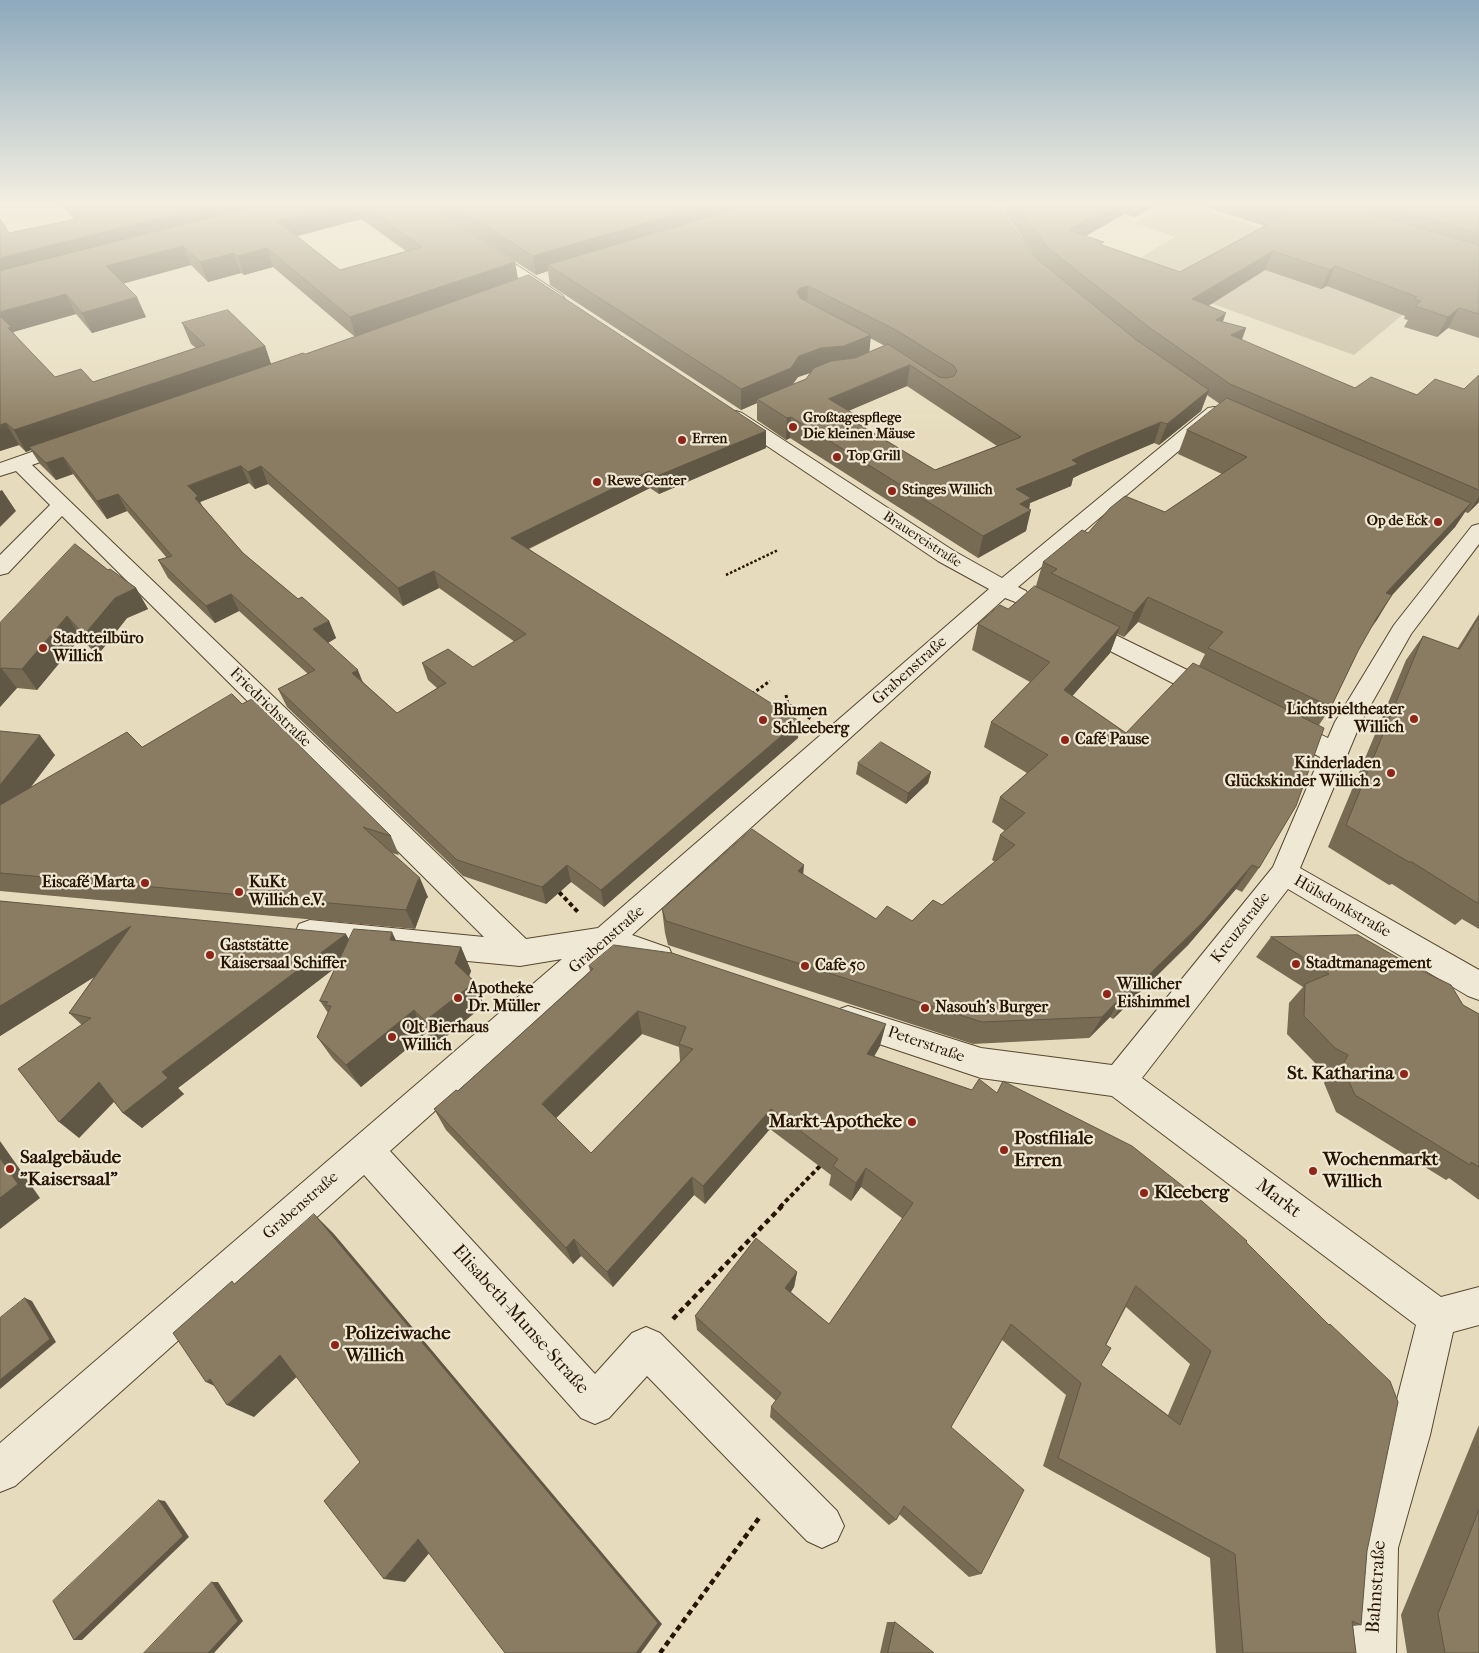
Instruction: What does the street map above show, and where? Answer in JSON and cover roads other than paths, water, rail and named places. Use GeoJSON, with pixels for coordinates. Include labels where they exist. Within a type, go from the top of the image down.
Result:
{"type":"FeatureCollection","features":[{"type":"Feature","properties":{"kind":"street"},"geometry":{"type":"LineString","coordinates":[[528,279],[570,307]]}},
{"type":"Feature","properties":{"kind":"street"},"geometry":{"type":"LineString","coordinates":[[513,291],[546,279]]}},
{"type":"Feature","properties":{"kind":"street","name":"Brauereistraße"},"geometry":{"type":"LineString","coordinates":[[723,408],[933,548],[1038,606]]}},
{"type":"Feature","properties":{"kind":"street","name":"Grabenstraße"},"geometry":{"type":"LineString","coordinates":[[0,1471],[606,940],[1003,588],[1216,410]]}},
{"type":"Feature","properties":{"kind":"street"},"geometry":{"type":"LineString","coordinates":[[739,419],[756,412]]}},
{"type":"Feature","properties":{"kind":"street"},"geometry":{"type":"LineString","coordinates":[[0,470],[84,440]]}},
{"type":"Feature","properties":{"kind":"street","name":"Friedrichstraße"},"geometry":{"type":"LineString","coordinates":[[19,463],[520,953]]}},
{"type":"Feature","properties":{"kind":"street"},"geometry":{"type":"LineString","coordinates":[[0,568],[62,504]]}},
{"type":"Feature","properties":{"kind":"street","name":"Kreuzstraße"},"geometry":{"type":"LineString","coordinates":[[1119,1081],[1284,873],[1348,722],[1402,630],[1473,526]]}},
{"type":"Feature","properties":{"kind":"street"},"geometry":{"type":"LineString","coordinates":[[1064,619],[1230,701]]}},
{"type":"Feature","properties":{"kind":"street"},"geometry":{"type":"LineString","coordinates":[[1265,719],[1335,753]]}},
{"type":"Feature","properties":{"kind":"street","name":"Hülsdonkstraße"},"geometry":{"type":"LineString","coordinates":[[1284,873],[1479,986]]}},
{"type":"Feature","properties":{"kind":"street"},"geometry":{"type":"LineString","coordinates":[[285,931],[520,953],[606,940],[681,965]]}},
{"type":"Feature","properties":{"kind":"street","name":"Peterstraße"},"geometry":{"type":"LineString","coordinates":[[820,1010],[981,1063],[1119,1081]]}},
{"type":"Feature","properties":{"kind":"street","name":"Markt"},"geometry":{"type":"LineString","coordinates":[[1119,1081],[1437,1317]]}},
{"type":"Feature","properties":{"kind":"street","name":"Elisabeth-Munse-Straße"},"geometry":{"type":"LineString","coordinates":[[365,1150],[595,1404],[646,1347],[822,1526]]}},
{"type":"Feature","properties":{"kind":"street"},"geometry":{"type":"LineString","coordinates":[[1437,1317],[1479,1306]]}},
{"type":"Feature","properties":{"kind":"street","name":"Bahnstraße"},"geometry":{"type":"LineString","coordinates":[[1373,1653],[1376,1548],[1409,1435],[1437,1317]]}},
{"type":"Feature","properties":{"kind":"place","name":"Großtagespflege Die kleinen Mäuse"},"geometry":{"type":"Point","coordinates":[793,427]}},
{"type":"Feature","properties":{"kind":"place","name":"Erren"},"geometry":{"type":"Point","coordinates":[682,440]}},
{"type":"Feature","properties":{"kind":"place","name":"Top Grill"},"geometry":{"type":"Point","coordinates":[837,457]}},
{"type":"Feature","properties":{"kind":"place","name":"Rewe Center"},"geometry":{"type":"Point","coordinates":[597,482]}},
{"type":"Feature","properties":{"kind":"place","name":"Stinges Willich"},"geometry":{"type":"Point","coordinates":[892,491]}},
{"type":"Feature","properties":{"kind":"place","name":"Op de Eck"},"geometry":{"type":"Point","coordinates":[1438,522]}},
{"type":"Feature","properties":{"kind":"place","name":"Stadtteilbüro Willich"},"geometry":{"type":"Point","coordinates":[43,648]}},
{"type":"Feature","properties":{"kind":"place","name":"Lichtspieltheater Willich"},"geometry":{"type":"Point","coordinates":[1414,719]}},
{"type":"Feature","properties":{"kind":"place","name":"Blumen Schleeberg"},"geometry":{"type":"Point","coordinates":[763,720]}},
{"type":"Feature","properties":{"kind":"place","name":"Café Pause"},"geometry":{"type":"Point","coordinates":[1065,740]}},
{"type":"Feature","properties":{"kind":"place","name":"Kinderladen Glückskinder Willich 2"},"geometry":{"type":"Point","coordinates":[1391,773]}},
{"type":"Feature","properties":{"kind":"place","name":"Eiscafé Marta"},"geometry":{"type":"Point","coordinates":[145,883]}},
{"type":"Feature","properties":{"kind":"place","name":"KuKt Willich e.V."},"geometry":{"type":"Point","coordinates":[239,892]}},
{"type":"Feature","properties":{"kind":"place","name":"Gaststätte Kaisersaal Schiffer"},"geometry":{"type":"Point","coordinates":[210,955]}},
{"type":"Feature","properties":{"kind":"place","name":"Stadtmanagement"},"geometry":{"type":"Point","coordinates":[1296,964]}},
{"type":"Feature","properties":{"kind":"place","name":"Cafe 50"},"geometry":{"type":"Point","coordinates":[805,966]}},
{"type":"Feature","properties":{"kind":"place","name":"Willicher Eishimmel"},"geometry":{"type":"Point","coordinates":[1107,994]}},
{"type":"Feature","properties":{"kind":"place","name":"Apotheke Dr. Müller"},"geometry":{"type":"Point","coordinates":[458,998]}},
{"type":"Feature","properties":{"kind":"place","name":"Nasouh’s Burger"},"geometry":{"type":"Point","coordinates":[925,1008]}},
{"type":"Feature","properties":{"kind":"place","name":"Qlt Bierhaus Willich"},"geometry":{"type":"Point","coordinates":[392,1037]}},
{"type":"Feature","properties":{"kind":"place","name":"St. Katharina"},"geometry":{"type":"Point","coordinates":[1404,1074]}},
{"type":"Feature","properties":{"kind":"place","name":"Markt-Apotheke"},"geometry":{"type":"Point","coordinates":[912,1122]}},
{"type":"Feature","properties":{"kind":"place","name":"Postfiliale Erren"},"geometry":{"type":"Point","coordinates":[1004,1150]}},
{"type":"Feature","properties":{"kind":"place","name":"Saalgebäude \"Kaisersaal\""},"geometry":{"type":"Point","coordinates":[10,1169]}},
{"type":"Feature","properties":{"kind":"place","name":"Wochenmarkt Willich"},"geometry":{"type":"Point","coordinates":[1313,1171]}},
{"type":"Feature","properties":{"kind":"place","name":"Kleeberg"},"geometry":{"type":"Point","coordinates":[1144,1193]}},
{"type":"Feature","properties":{"kind":"place","name":"Polizeiwache Willich"},"geometry":{"type":"Point","coordinates":[335,1345]}}]}
